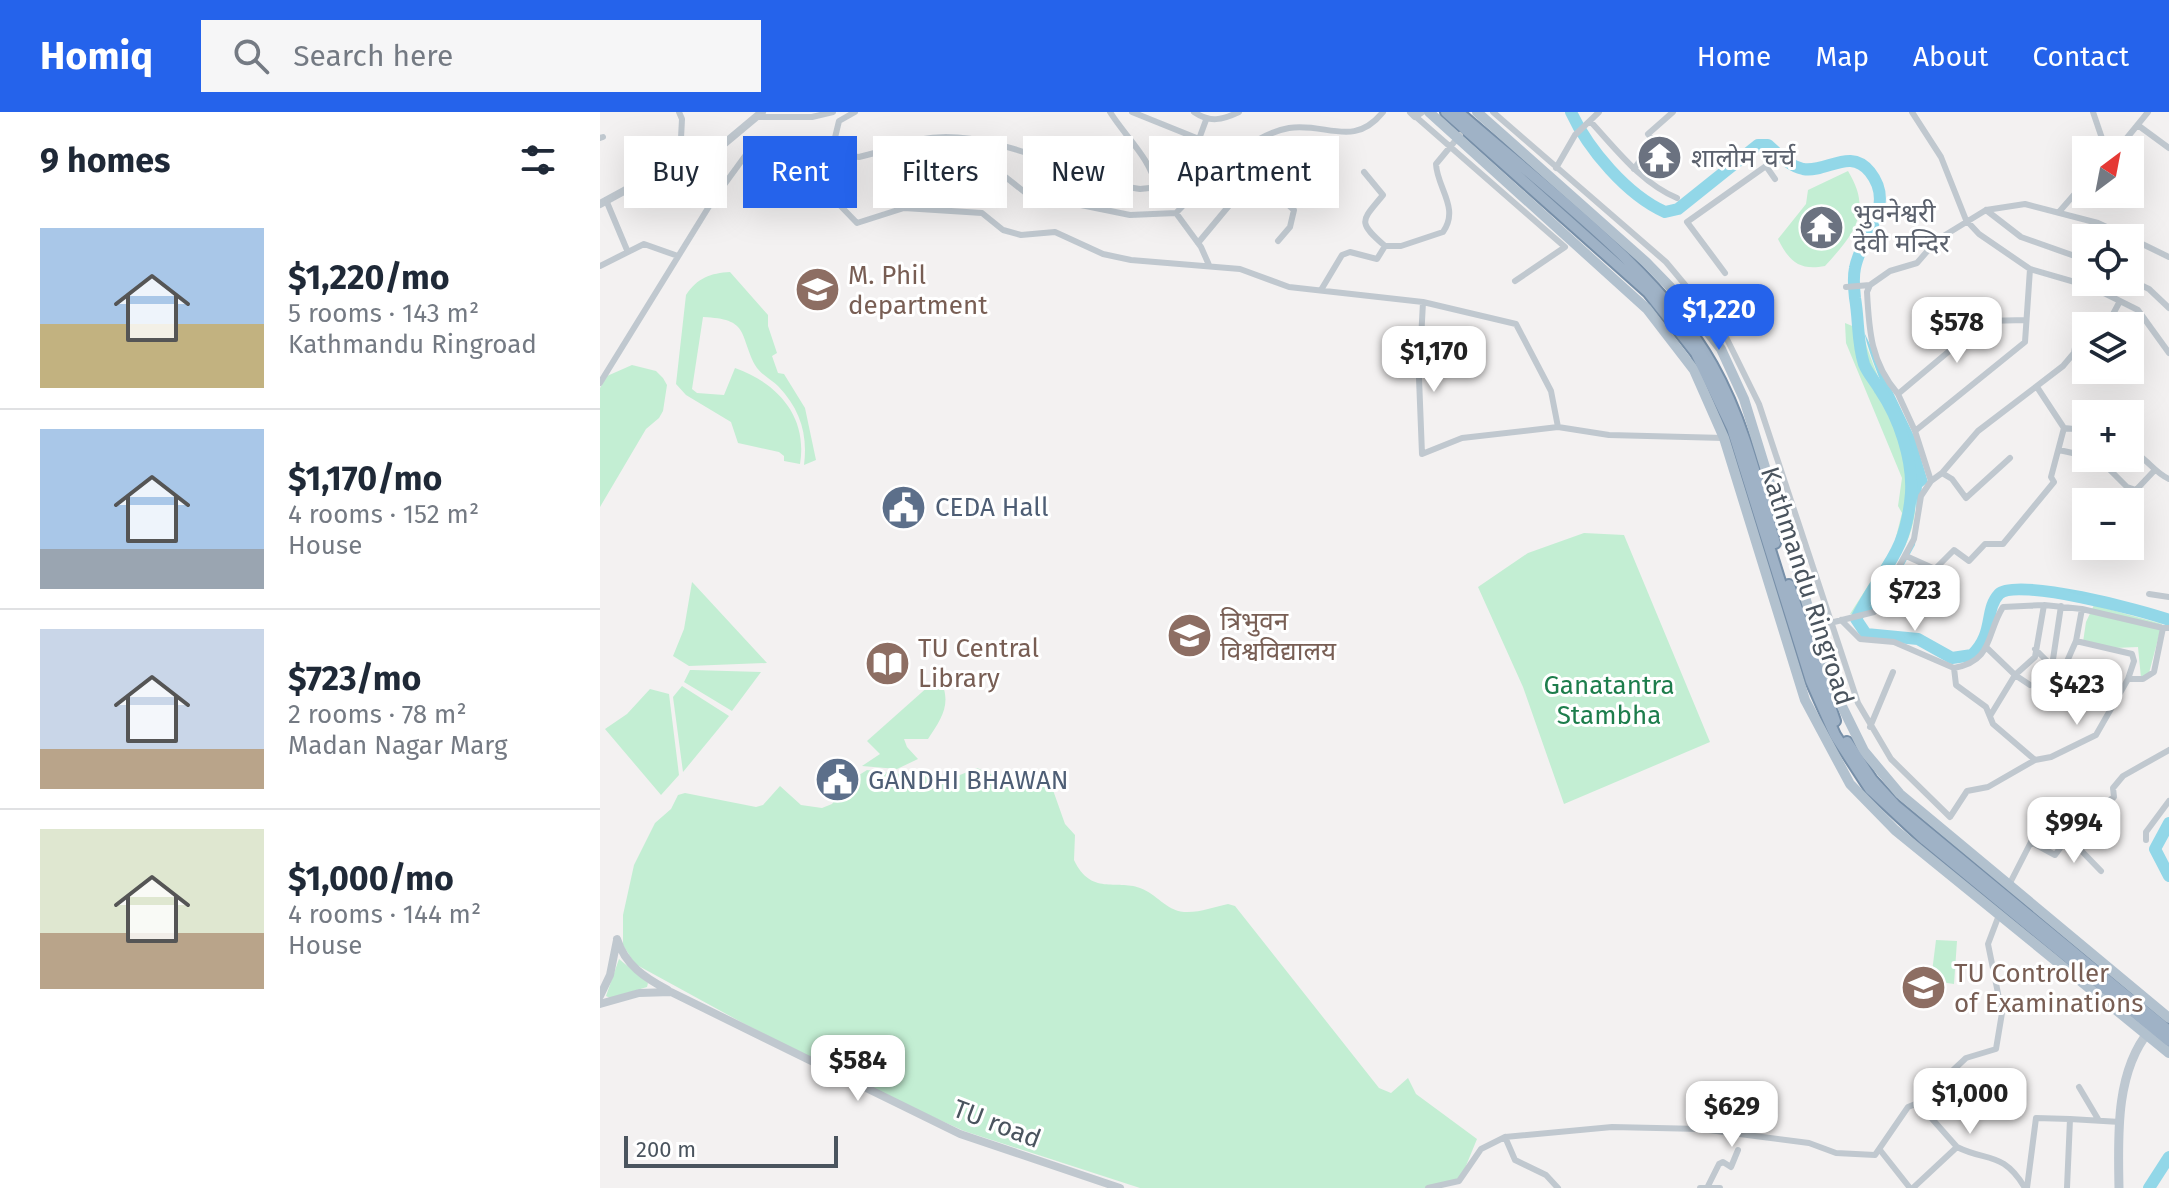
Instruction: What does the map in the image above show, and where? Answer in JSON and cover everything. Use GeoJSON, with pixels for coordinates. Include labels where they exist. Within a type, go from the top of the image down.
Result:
{"type":"FeatureCollection","features":[{"type":"Feature","properties":{"kind":"highway","name":"Kathmandu Ringroad"},"geometry":{"type":"LineString","coordinates":[[1446,112],[1457,137],[1648,292],[1696,353],[1732,428],[1822,709],[1851,763],[1870,789],[2169,1031]]}},
{"type":"Feature","properties":{"kind":"highway","name":"Kathmandu Ringroad"},"geometry":{"type":"LineString","coordinates":[[1458,112],[1630,265],[1664,298],[1701,345],[1721,381],[1745,439],[1833,716],[1872,780],[1927,836]]}},
{"type":"Feature","properties":{"kind":"highway"},"geometry":{"type":"LineString","coordinates":[[1927,836],[1937,823]]}},
{"type":"Feature","properties":{"kind":"highway","name":"Kathmandu Ringroad"},"geometry":{"type":"LineString","coordinates":[[2158,1024],[2167,1047]]}},
{"type":"Feature","properties":{"kind":"main road"},"geometry":{"type":"LineString","coordinates":[[1429,112],[1647,309],[1694,370],[1724,438],[1805,700],[1832,755],[1872,809],[1999,915],[2158,1024]]}},
{"type":"Feature","properties":{"kind":"main road"},"geometry":{"type":"LineString","coordinates":[[1477,112],[1638,254],[1689,307],[1732,370],[1748,411],[1841,709],[1864,751],[1888,782],[2010,883],[2158,1024]]}},
{"type":"Feature","properties":{"kind":"main road"},"geometry":{"type":"LineString","coordinates":[[2119,1188],[2120,1122],[2132,1057],[2158,1024]]}},
{"type":"Feature","properties":{"kind":"street"},"geometry":{"type":"LineString","coordinates":[[679,112],[681,136]]}},
{"type":"Feature","properties":{"kind":"street"},"geometry":{"type":"LineString","coordinates":[[727,141],[759,114],[812,117],[833,112]]}},
{"type":"Feature","properties":{"kind":"street"},"geometry":{"type":"LineString","coordinates":[[835,136],[839,121],[855,112]]}},
{"type":"Feature","properties":{"kind":"street"},"geometry":{"type":"LineString","coordinates":[[1110,112],[1129,140],[1146,155],[1149,164]]}},
{"type":"Feature","properties":{"kind":"street"},"geometry":{"type":"LineString","coordinates":[[1132,112],[1192,136]]}},
{"type":"Feature","properties":{"kind":"street"},"geometry":{"type":"LineString","coordinates":[[1194,112],[1206,120],[1226,118],[1239,112]]}},
{"type":"Feature","properties":{"kind":"street"},"geometry":{"type":"LineString","coordinates":[[1273,136],[1289,128],[1344,134],[1372,124],[1383,112]]}},
{"type":"Feature","properties":{"kind":"street"},"geometry":{"type":"LineString","coordinates":[[1493,112],[1645,244],[1708,310],[1749,377],[1847,678],[1870,727],[1907,779],[1950,817],[1962,795],[1988,787],[2035,760],[2051,757],[2096,735],[2128,679],[2134,661],[2132,654],[2076,641]]}},
{"type":"Feature","properties":{"kind":"street"},"geometry":{"type":"LineString","coordinates":[[1556,168],[1575,135],[1599,112]]}},
{"type":"Feature","properties":{"kind":"street"},"geometry":{"type":"LineString","coordinates":[[1634,169],[1654,141],[1648,134],[1673,112]]}},
{"type":"Feature","properties":{"kind":"street"},"geometry":{"type":"LineString","coordinates":[[1912,112],[1941,157],[1966,220],[2004,254],[2030,269],[2092,287],[2138,310],[2169,353]]}},
{"type":"Feature","properties":{"kind":"street"},"geometry":{"type":"LineString","coordinates":[[2093,112],[2101,136]]}},
{"type":"Feature","properties":{"kind":"street"},"geometry":{"type":"LineString","coordinates":[[2139,126],[2141,112]]}},
{"type":"Feature","properties":{"kind":"street"},"geometry":{"type":"LineString","coordinates":[[2130,136],[2148,112]]}},
{"type":"Feature","properties":{"kind":"street"},"geometry":{"type":"LineString","coordinates":[[1416,113],[1457,137],[1565,247],[1515,281]]}},
{"type":"Feature","properties":{"kind":"street"},"geometry":{"type":"LineString","coordinates":[[1200,136],[1206,120]]}},
{"type":"Feature","properties":{"kind":"street"},"geometry":{"type":"LineString","coordinates":[[1589,123],[1634,169],[1662,191],[1677,198]]}},
{"type":"Feature","properties":{"kind":"street"},"geometry":{"type":"LineString","coordinates":[[2139,126],[2169,148]]}},
{"type":"Feature","properties":{"kind":"street"},"geometry":{"type":"LineString","coordinates":[[1364,172],[1383,195],[1365,213],[1367,230],[1385,246],[1401,246],[1418,238],[1431,237],[1447,226],[1449,199],[1436,169],[1457,137]]}},
{"type":"Feature","properties":{"kind":"street"},"geometry":{"type":"LineString","coordinates":[[1007,148],[1089,172],[1096,182],[1149,187]]}},
{"type":"Feature","properties":{"kind":"street"},"geometry":{"type":"LineString","coordinates":[[600,383],[678,256],[743,158]]}},
{"type":"Feature","properties":{"kind":"street"},"geometry":{"type":"LineString","coordinates":[[1725,273],[1687,222],[1766,166],[1775,179]]}},
{"type":"Feature","properties":{"kind":"street"},"geometry":{"type":"LineString","coordinates":[[1007,178],[1027,194],[1055,195],[1071,203],[1130,215],[1176,213],[1181,208]]}},
{"type":"Feature","properties":{"kind":"street"},"geometry":{"type":"LineString","coordinates":[[1198,243],[1247,184],[1259,182],[1269,186],[1294,210],[1290,227],[1278,241]]}},
{"type":"Feature","properties":{"kind":"street"},"geometry":{"type":"LineString","coordinates":[[624,191],[603,202],[627,250]]}},
{"type":"Feature","properties":{"kind":"street"},"geometry":{"type":"LineString","coordinates":[[2059,212],[2072,197]]}},
{"type":"Feature","properties":{"kind":"street"},"geometry":{"type":"LineString","coordinates":[[1846,287],[1870,285],[1890,271],[1917,263],[1937,240],[1986,210],[2025,204],[2100,224]]}},
{"type":"Feature","properties":{"kind":"street"},"geometry":{"type":"LineString","coordinates":[[841,208],[857,223],[904,208],[982,213],[1003,230],[1021,235],[1055,232],[1103,254],[1131,260],[1240,269],[1289,287],[1423,302],[1516,324],[1551,391],[1558,427]]}},
{"type":"Feature","properties":{"kind":"street"},"geometry":{"type":"LineString","coordinates":[[1986,210],[2021,237],[2072,255]]}},
{"type":"Feature","properties":{"kind":"street"},"geometry":{"type":"LineString","coordinates":[[1176,213],[1198,243],[1209,265]]}},
{"type":"Feature","properties":{"kind":"street"},"geometry":{"type":"LineString","coordinates":[[600,266],[644,244],[678,256]]}},
{"type":"Feature","properties":{"kind":"street"},"geometry":{"type":"LineString","coordinates":[[1638,254],[1645,244]]}},
{"type":"Feature","properties":{"kind":"street"},"geometry":{"type":"LineString","coordinates":[[2144,245],[2169,257]]}},
{"type":"Feature","properties":{"kind":"street"},"geometry":{"type":"LineString","coordinates":[[1321,290],[1342,255],[1350,252],[1377,259],[1385,246]]}},
{"type":"Feature","properties":{"kind":"street"},"geometry":{"type":"LineString","coordinates":[[1915,431],[2025,342],[2030,269]]}},
{"type":"Feature","properties":{"kind":"street"},"geometry":{"type":"LineString","coordinates":[[1870,285],[1867,292],[1869,341],[1887,382],[1898,394],[1915,431],[1931,481]]}},
{"type":"Feature","properties":{"kind":"street"},"geometry":{"type":"LineString","coordinates":[[2144,287],[2157,294],[2169,308]]}},
{"type":"Feature","properties":{"kind":"street"},"geometry":{"type":"LineString","coordinates":[[2114,312],[2120,301]]}},
{"type":"Feature","properties":{"kind":"street"},"geometry":{"type":"LineString","coordinates":[[1423,302],[1419,378],[1422,454],[1462,438],[1558,427],[1609,435],[1724,438]]}},
{"type":"Feature","properties":{"kind":"street"},"geometry":{"type":"LineString","coordinates":[[1898,394],[1985,321],[2026,320]]}},
{"type":"Feature","properties":{"kind":"street"},"geometry":{"type":"LineString","coordinates":[[1830,623],[1874,612],[1908,557],[1922,495],[1931,481],[1942,473],[1978,431],[2037,387],[2072,355]]}},
{"type":"Feature","properties":{"kind":"street"},"geometry":{"type":"LineString","coordinates":[[1908,557],[1935,569],[1954,550],[1969,561],[1985,544],[2003,544],[2054,482],[2051,477],[2064,428],[2037,387]]}},
{"type":"Feature","properties":{"kind":"street"},"geometry":{"type":"LineString","coordinates":[[2064,428],[2072,429]]}},
{"type":"Feature","properties":{"kind":"street"},"geometry":{"type":"LineString","coordinates":[[2059,450],[2072,453]]}},
{"type":"Feature","properties":{"kind":"street"},"geometry":{"type":"LineString","coordinates":[[1942,473],[1952,479],[1966,498],[2010,458]]}},
{"type":"Feature","properties":{"kind":"street"},"geometry":{"type":"LineString","coordinates":[[2144,459],[2153,472],[2169,479]]}},
{"type":"Feature","properties":{"kind":"street"},"geometry":{"type":"LineString","coordinates":[[2112,472],[2127,487],[2136,490],[2153,472]]}},
{"type":"Feature","properties":{"kind":"street"},"geometry":{"type":"LineString","coordinates":[[2149,594],[2169,597]]}},
{"type":"Feature","properties":{"kind":"street"},"geometry":{"type":"LineString","coordinates":[[1990,716],[2015,675],[2035,657],[2044,605]]}},
{"type":"Feature","properties":{"kind":"street"},"geometry":{"type":"LineString","coordinates":[[1843,619],[1860,639],[1894,642],[1954,668],[1976,659],[1987,648],[2003,607],[2061,606],[2166,628],[2154,672],[2143,679],[2128,679]]}},
{"type":"Feature","properties":{"kind":"street"},"geometry":{"type":"LineString","coordinates":[[2052,666],[2061,606]]}},
{"type":"Feature","properties":{"kind":"street"},"geometry":{"type":"LineString","coordinates":[[2035,649],[2061,675],[2076,641],[2082,609]]}},
{"type":"Feature","properties":{"kind":"street"},"geometry":{"type":"LineString","coordinates":[[1987,648],[2030,685]]}},
{"type":"Feature","properties":{"kind":"street"},"geometry":{"type":"LineString","coordinates":[[1954,668],[1956,685],[1986,707],[1993,724],[2035,760]]}},
{"type":"Feature","properties":{"kind":"street"},"geometry":{"type":"LineString","coordinates":[[1870,727],[1893,672]]}},
{"type":"Feature","properties":{"kind":"street"},"geometry":{"type":"LineString","coordinates":[[2031,842],[2055,855],[2077,825],[2114,797],[2113,788],[2123,776],[2169,750]]}},
{"type":"Feature","properties":{"kind":"street"},"geometry":{"type":"LineString","coordinates":[[2146,840],[2146,832],[2169,801]]}},
{"type":"Feature","properties":{"kind":"street"},"geometry":{"type":"LineString","coordinates":[[2010,883],[2031,842],[2061,818]]}},
{"type":"Feature","properties":{"kind":"street"},"geometry":{"type":"LineString","coordinates":[[2069,838],[2101,871]]}},
{"type":"Feature","properties":{"kind":"street"},"geometry":{"type":"LineString","coordinates":[[1428,1188],[1459,1181],[1481,1149],[1505,1137],[1612,1127],[1701,1129],[1809,1143],[1833,1152],[1875,1155],[1908,1107],[1918,1103],[1966,1058],[1996,1049],[2002,1013],[1988,944],[1999,915]]}},
{"type":"Feature","properties":{"kind":"street","name":"TU road"},"geometry":{"type":"LineString","coordinates":[[600,996],[610,975],[617,939],[634,968],[671,992],[960,1134],[1120,1188]]}},
{"type":"Feature","properties":{"kind":"street"},"geometry":{"type":"LineString","coordinates":[[600,1004],[639,993],[671,992]]}},
{"type":"Feature","properties":{"kind":"street"},"geometry":{"type":"LineString","coordinates":[[2079,1087],[2098,1119]]}},
{"type":"Feature","properties":{"kind":"street"},"geometry":{"type":"LineString","coordinates":[[1918,1103],[1957,1147],[1988,1154],[2003,1162],[2026,1188]]}},
{"type":"Feature","properties":{"kind":"street"},"geometry":{"type":"LineString","coordinates":[[2026,1188],[2036,1118],[2120,1122]]}},
{"type":"Feature","properties":{"kind":"street"},"geometry":{"type":"LineString","coordinates":[[2067,1188],[2070,1119]]}},
{"type":"Feature","properties":{"kind":"street"},"geometry":{"type":"LineString","coordinates":[[1505,1137],[1515,1160],[1546,1175],[1558,1188]]}},
{"type":"Feature","properties":{"kind":"street"},"geometry":{"type":"LineString","coordinates":[[1880,1150],[1912,1188],[1957,1147]]}},
{"type":"Feature","properties":{"kind":"street"},"geometry":{"type":"LineString","coordinates":[[1720,1188],[1704,1187],[1719,1164],[1723,1162],[1731,1167],[1738,1150]]}},
{"type":"Feature","properties":{"kind":"green space"},"geometry":{"type":"Polygon","coordinates":[[[1848,171],[1859,199],[1857,222],[1852,233],[1825,266],[1808,267],[1796,263],[1778,239],[1806,204],[1808,190],[1848,171]]]}},
{"type":"Feature","properties":{"kind":"green space"},"geometry":{"type":"Polygon","coordinates":[[[730,272],[768,315],[768,326],[777,353],[772,356],[778,373],[784,374],[805,408],[816,460],[804,465],[805,443],[797,413],[778,386],[757,368],[744,336],[728,321],[703,317],[692,389],[697,393],[724,395],[735,368],[764,383],[776,392],[794,416],[801,447],[800,464],[784,461],[784,456],[779,452],[738,443],[731,422],[686,395],[676,384],[686,295],[705,278],[730,272]]]}},
{"type":"Feature","properties":{"kind":"green space"},"geometry":{"type":"Polygon","coordinates":[[[1845,323],[1862,330],[1903,437],[1915,492],[1914,519],[1905,546],[1861,613],[1850,614],[1894,545],[1902,513],[1898,506],[1902,478],[1846,343],[1845,323]]]}},
{"type":"Feature","properties":{"kind":"green space"},"geometry":{"type":"Polygon","coordinates":[[[632,365],[656,371],[663,378],[667,385],[663,411],[646,429],[600,507],[600,388],[607,376],[632,365]]]}},
{"type":"Feature","properties":{"kind":"green space","name":"Ganatantra Stambha"},"geometry":{"type":"Polygon","coordinates":[[[1584,533],[1624,535],[1710,742],[1564,804],[1523,687],[1478,587],[1528,553],[1584,533]]]}},
{"type":"Feature","properties":{"kind":"green space"},"geometry":{"type":"Polygon","coordinates":[[[692,582],[767,663],[689,666],[673,656],[684,629],[692,582]]]}},
{"type":"Feature","properties":{"kind":"green space"},"geometry":{"type":"Polygon","coordinates":[[[2094,605],[2162,624],[2149,673],[2141,678],[2138,647],[2114,648],[2083,642],[2086,622],[2094,605]]]}},
{"type":"Feature","properties":{"kind":"green space"},"geometry":{"type":"Polygon","coordinates":[[[690,670],[761,672],[732,711],[684,682],[690,670]]]}},
{"type":"Feature","properties":{"kind":"green space"},"geometry":{"type":"Polygon","coordinates":[[[939,677],[945,703],[938,724],[928,739],[904,739],[918,759],[897,769],[862,766],[880,754],[867,741],[939,677]]]}},
{"type":"Feature","properties":{"kind":"green space"},"geometry":{"type":"Polygon","coordinates":[[[682,686],[729,716],[683,772],[673,697],[682,686]]]}},
{"type":"Feature","properties":{"kind":"green space"},"geometry":{"type":"Polygon","coordinates":[[[650,689],[669,694],[679,775],[661,795],[605,729],[627,714],[650,689]]]}},
{"type":"Feature","properties":{"kind":"green space"},"geometry":{"type":"Polygon","coordinates":[[[977,768],[1009,782],[1048,776],[1065,824],[1075,835],[1074,860],[1088,878],[1104,884],[1140,888],[1177,911],[1201,911],[1228,904],[1235,906],[1379,1088],[1391,1093],[1408,1078],[1416,1094],[1477,1139],[1461,1178],[1429,1188],[1140,1188],[964,1131],[875,1091],[635,964],[623,945],[623,915],[634,865],[655,823],[671,809],[678,795],[685,793],[756,807],[763,805],[780,786],[801,805],[822,808],[832,804],[848,782],[867,770],[900,774],[917,771],[950,779],[977,768]]]}},
{"type":"Feature","properties":{"kind":"green space"},"geometry":{"type":"Polygon","coordinates":[[[1936,940],[1957,941],[1954,984],[1927,980],[1928,973],[1932,972],[1936,940]]]}},
{"type":"Feature","properties":{"kind":"green space"},"geometry":{"type":"Polygon","coordinates":[[[619,959],[648,983],[647,987],[610,998],[606,996],[619,959]]]}},
{"type":"Feature","properties":{"kind":"water"},"geometry":{"type":"Polygon","coordinates":[[[1864,332],[1915,438],[1928,482],[1922,487],[1915,545],[1880,608],[1876,613],[1863,615],[1904,557],[1912,537],[1916,510],[1910,458],[1864,332]]]}},
{"type":"Feature","properties":{"kind":"waterway"},"geometry":{"type":"LineString","coordinates":[[1571,112],[1610,170],[1637,194],[1665,212],[1678,209],[1758,145],[1768,145],[1788,162],[1803,169],[1846,161],[1862,165],[1870,172],[1880,197],[1879,209],[1854,272],[1859,340],[1867,371],[1899,426],[1910,466],[1911,493],[1898,547],[1856,619],[1866,634],[1918,639],[1952,658],[1972,655],[1984,638],[1994,600],[1999,594],[2010,590],[2081,597],[2169,620]]}},
{"type":"Feature","properties":{"kind":"waterway"},"geometry":{"type":"LineString","coordinates":[[2169,823],[2155,849],[2169,876]]}},
{"type":"Feature","properties":{"kind":"waterway"},"geometry":{"type":"LineString","coordinates":[[2149,1188],[2169,1157]]}},
{"type":"Feature","properties":{"kind":"place","name":"शालोम चर्च"},"geometry":{"type":"Point","coordinates":[1660,158]}},
{"type":"Feature","properties":{"kind":"place","name":"भुवनेश्वरी देवी मन्दिर"},"geometry":{"type":"Point","coordinates":[1822,228]}},
{"type":"Feature","properties":{"kind":"place","name":"M. Phil department"},"geometry":{"type":"Point","coordinates":[817,290]}},
{"type":"Feature","properties":{"kind":"place","name":"CEDA Hall"},"geometry":{"type":"Point","coordinates":[904,507]}},
{"type":"Feature","properties":{"kind":"place","name":"त्रिभुवन विश्वविद्यालय"},"geometry":{"type":"Point","coordinates":[1189,636]}},
{"type":"Feature","properties":{"kind":"place","name":"TU Central Library"},"geometry":{"type":"Point","coordinates":[887,663]}},
{"type":"Feature","properties":{"kind":"place","name":"GANDHI BHAWAN"},"geometry":{"type":"Point","coordinates":[837,780]}},
{"type":"Feature","properties":{"kind":"place","name":"TU Controller of Examinations"},"geometry":{"type":"Point","coordinates":[1923,988]}}]}
